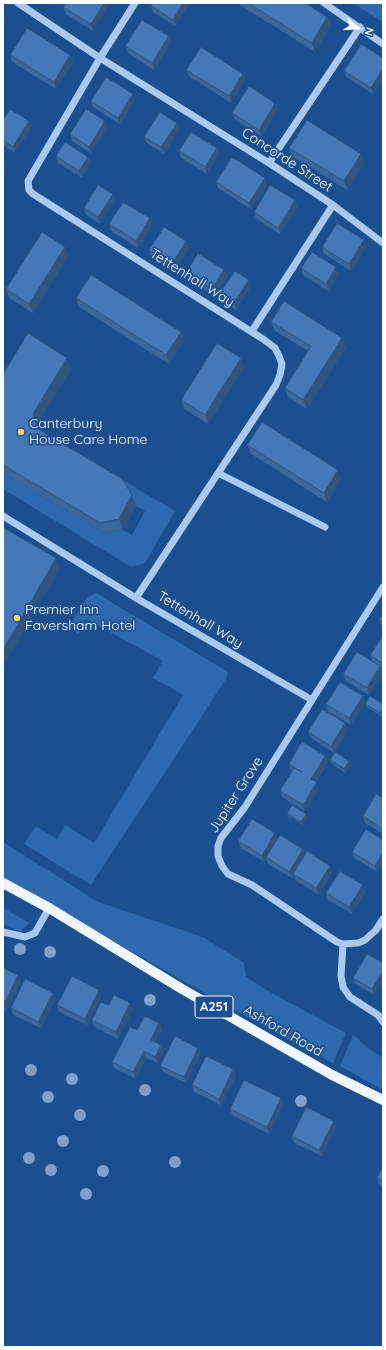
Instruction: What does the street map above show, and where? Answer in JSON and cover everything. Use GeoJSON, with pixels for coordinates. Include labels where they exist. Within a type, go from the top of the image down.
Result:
{"type":"FeatureCollection","features":[{"type":"Feature","properties":{"kind":"main road","name":"Ashford Road"},"geometry":{"type":"LineString","coordinates":[[3,882],[49,908],[182,989],[312,1064],[383,1100]]}},
{"type":"Feature","properties":{"kind":"street","name":"Concorde Street"},"geometry":{"type":"LineString","coordinates":[[18,3],[100,58],[269,163],[333,205],[252,331]]}},
{"type":"Feature","properties":{"kind":"street","name":"Tettenhall Way"},"geometry":{"type":"LineString","coordinates":[[135,3],[100,58],[28,181],[29,190],[33,194],[263,338],[277,352],[282,364],[276,385],[136,598]]}},
{"type":"Feature","properties":{"kind":"street"},"geometry":{"type":"LineString","coordinates":[[324,3],[383,44]]}},
{"type":"Feature","properties":{"kind":"street"},"geometry":{"type":"LineString","coordinates":[[269,163],[360,27]]}},
{"type":"Feature","properties":{"kind":"street"},"geometry":{"type":"LineString","coordinates":[[333,205],[383,243]]}},
{"type":"Feature","properties":{"kind":"street"},"geometry":{"type":"LineString","coordinates":[[218,473],[325,528]]}},
{"type":"Feature","properties":{"kind":"street","name":"Tettenhall Way"},"geometry":{"type":"LineString","coordinates":[[3,516],[136,598],[312,700]]}},
{"type":"Feature","properties":{"kind":"street","name":"Jupiter Grove"},"geometry":{"type":"LineString","coordinates":[[342,944],[332,939],[252,885],[228,874],[222,866],[218,856],[218,846],[221,838],[245,807],[383,587]]}},
{"type":"Feature","properties":{"kind":"street"},"geometry":{"type":"LineString","coordinates":[[3,932],[25,937],[35,933],[49,908]]}},
{"type":"Feature","properties":{"kind":"street"},"geometry":{"type":"LineString","coordinates":[[383,919],[376,930],[365,940],[358,943],[342,944],[341,976],[343,987],[350,997],[378,1015],[383,1022]]}},
{"type":"Feature","properties":{"kind":"shaded area"},"geometry":{"type":"Polygon","coordinates":[[[353,3],[383,3],[383,22],[353,3]]]}},
{"type":"Feature","properties":{"kind":"shaded area"},"geometry":{"type":"Polygon","coordinates":[[[77,453],[175,511],[145,563],[131,567],[3,489],[3,473],[104,533],[123,530],[132,535],[145,511],[136,506],[126,490],[77,453]]]}},
{"type":"Feature","properties":{"kind":"shaded area"},"geometry":{"type":"Polygon","coordinates":[[[96,593],[228,672],[226,679],[91,885],[24,844],[36,826],[57,839],[65,825],[94,843],[183,695],[153,678],[163,661],[86,619],[78,634],[71,628],[70,625],[87,598],[96,593]]]}},
{"type":"Feature","properties":{"kind":"shaded area"},"geometry":{"type":"Polygon","coordinates":[[[3,842],[98,902],[203,937],[244,963],[246,977],[275,995],[346,1033],[333,1063],[259,1024],[3,878],[3,842]]]}},
{"type":"Feature","properties":{"kind":"shaded area"},"geometry":{"type":"Polygon","coordinates":[[[3,907],[29,923],[20,932],[3,923],[3,907]]]}},
{"type":"Feature","properties":{"kind":"shaded area"},"geometry":{"type":"Polygon","coordinates":[[[353,1035],[383,1058],[383,1090],[340,1066],[353,1035]]]}},
{"type":"Feature","properties":{"kind":"building"},"geometry":{"type":"Polygon","coordinates":[[[66,3],[104,3],[91,24],[63,7],[66,3]]]}},
{"type":"Feature","properties":{"kind":"building"},"geometry":{"type":"Polygon","coordinates":[[[153,3],[183,3],[173,20],[151,6],[153,3]]]}},
{"type":"Feature","properties":{"kind":"building"},"geometry":{"type":"Polygon","coordinates":[[[248,3],[305,3],[327,17],[312,43],[248,3]]]}},
{"type":"Feature","properties":{"kind":"building"},"geometry":{"type":"Polygon","coordinates":[[[142,20],[169,36],[152,63],[125,46],[142,20]]]}},
{"type":"Feature","properties":{"kind":"building"},"geometry":{"type":"Polygon","coordinates":[[[27,28],[70,55],[54,82],[10,55],[27,28]]]}},
{"type":"Feature","properties":{"kind":"building"},"geometry":{"type":"Polygon","coordinates":[[[361,44],[383,58],[383,68],[371,88],[344,71],[361,44]]]}},
{"type":"Feature","properties":{"kind":"building"},"geometry":{"type":"Polygon","coordinates":[[[201,47],[243,74],[229,96],[186,70],[201,47]]]}},
{"type":"Feature","properties":{"kind":"building"},"geometry":{"type":"Polygon","coordinates":[[[106,77],[133,94],[118,118],[91,101],[106,77]]]}},
{"type":"Feature","properties":{"kind":"building"},"geometry":{"type":"Polygon","coordinates":[[[249,86],[275,103],[259,130],[232,113],[249,86]]]}},
{"type":"Feature","properties":{"kind":"building"},"geometry":{"type":"Polygon","coordinates":[[[10,109],[29,121],[13,147],[3,140],[3,120],[10,109]]]}},
{"type":"Feature","properties":{"kind":"building"},"geometry":{"type":"Polygon","coordinates":[[[86,109],[105,121],[89,147],[70,134],[86,109]]]}},
{"type":"Feature","properties":{"kind":"building"},"geometry":{"type":"Polygon","coordinates":[[[160,112],[177,123],[161,147],[144,137],[160,112]]]}},
{"type":"Feature","properties":{"kind":"building"},"geometry":{"type":"Polygon","coordinates":[[[307,120],[361,154],[344,181],[289,148],[307,120]]]}},
{"type":"Feature","properties":{"kind":"building"},"geometry":{"type":"Polygon","coordinates":[[[191,132],[217,148],[205,167],[179,151],[191,132]]]}},
{"type":"Feature","properties":{"kind":"building"},"geometry":{"type":"Polygon","coordinates":[[[65,142],[88,157],[79,171],[56,156],[65,142]]]}},
{"type":"Feature","properties":{"kind":"building"},"geometry":{"type":"Polygon","coordinates":[[[232,157],[265,178],[249,203],[216,182],[232,157]]]}},
{"type":"Feature","properties":{"kind":"building"},"geometry":{"type":"Polygon","coordinates":[[[98,185],[113,194],[98,217],[84,208],[98,185]]]}},
{"type":"Feature","properties":{"kind":"building"},"geometry":{"type":"Polygon","coordinates":[[[270,185],[295,200],[278,228],[254,212],[270,185]]]}},
{"type":"Feature","properties":{"kind":"building"},"geometry":{"type":"Polygon","coordinates":[[[123,202],[150,218],[136,241],[109,224],[123,202]]]}},
{"type":"Feature","properties":{"kind":"building"},"geometry":{"type":"Polygon","coordinates":[[[337,223],[364,240],[349,264],[322,247],[337,223]]]}},
{"type":"Feature","properties":{"kind":"building"},"geometry":{"type":"Polygon","coordinates":[[[164,227],[186,241],[172,264],[149,250],[164,227]]]}},
{"type":"Feature","properties":{"kind":"building"},"geometry":{"type":"Polygon","coordinates":[[[42,232],[65,247],[29,304],[6,289],[42,232]]]}},
{"type":"Feature","properties":{"kind":"building"},"geometry":{"type":"Polygon","coordinates":[[[312,252],[336,267],[326,284],[301,268],[312,252]]]}},
{"type":"Feature","properties":{"kind":"building"},"geometry":{"type":"Polygon","coordinates":[[[198,253],[224,270],[212,289],[186,273],[198,253]]]}},
{"type":"Feature","properties":{"kind":"building"},"geometry":{"type":"Polygon","coordinates":[[[235,271],[249,280],[234,303],[219,294],[235,271]]]}},
{"type":"Feature","properties":{"kind":"building"},"geometry":{"type":"Polygon","coordinates":[[[91,275],[181,332],[166,355],[76,298],[91,275]]]}},
{"type":"Feature","properties":{"kind":"building"},"geometry":{"type":"Polygon","coordinates":[[[284,301],[342,338],[303,400],[285,388],[311,346],[271,322],[284,301]]]}},
{"type":"Feature","properties":{"kind":"building","name":"Canterbury House Care Home"},"geometry":{"type":"Polygon","coordinates":[[[28,333],[67,358],[33,414],[38,429],[122,479],[132,495],[119,519],[100,523],[3,465],[3,374],[28,333]]]}},
{"type":"Feature","properties":{"kind":"building"},"geometry":{"type":"Polygon","coordinates":[[[217,343],[241,358],[205,415],[181,400],[217,343]]]}},
{"type":"Feature","properties":{"kind":"building"},"geometry":{"type":"Polygon","coordinates":[[[262,422],[338,470],[324,493],[247,445],[262,422]]]}},
{"type":"Feature","properties":{"kind":"building","name":"Premier Inn Faversham Hotel"},"geometry":{"type":"Polygon","coordinates":[[[4,528],[56,558],[3,650],[3,531],[4,528]]]}},
{"type":"Feature","properties":{"kind":"building"},"geometry":{"type":"Polygon","coordinates":[[[383,614],[383,623],[379,620],[383,614]]]}},
{"type":"Feature","properties":{"kind":"building"},"geometry":{"type":"Polygon","coordinates":[[[383,636],[383,664],[370,655],[383,636]]]}},
{"type":"Feature","properties":{"kind":"building"},"geometry":{"type":"Polygon","coordinates":[[[357,652],[380,666],[367,688],[343,674],[357,652]]]}},
{"type":"Feature","properties":{"kind":"building"},"geometry":{"type":"Polygon","coordinates":[[[340,682],[363,696],[349,718],[326,704],[340,682]]]}},
{"type":"Feature","properties":{"kind":"building"},"geometry":{"type":"Polygon","coordinates":[[[370,696],[383,704],[383,708],[380,713],[365,704],[370,696]]]}},
{"type":"Feature","properties":{"kind":"building"},"geometry":{"type":"Polygon","coordinates":[[[322,709],[345,723],[331,746],[308,732],[322,709]]]}},
{"type":"Feature","properties":{"kind":"building"},"geometry":{"type":"Polygon","coordinates":[[[302,741],[325,756],[311,779],[317,782],[303,805],[280,791],[294,768],[302,772],[289,764],[302,741]]]}},
{"type":"Feature","properties":{"kind":"building"},"geometry":{"type":"Polygon","coordinates":[[[335,752],[349,761],[344,769],[330,760],[335,752]]]}},
{"type":"Feature","properties":{"kind":"building"},"geometry":{"type":"Polygon","coordinates":[[[376,794],[383,798],[383,829],[363,816],[376,794]]]}},
{"type":"Feature","properties":{"kind":"building"},"geometry":{"type":"Polygon","coordinates":[[[292,805],[306,814],[301,822],[287,813],[292,805]]]}},
{"type":"Feature","properties":{"kind":"building"},"geometry":{"type":"Polygon","coordinates":[[[252,819],[275,833],[262,856],[238,841],[252,819]]]}},
{"type":"Feature","properties":{"kind":"building"},"geometry":{"type":"Polygon","coordinates":[[[366,829],[383,840],[383,852],[375,866],[352,852],[366,829]]]}},
{"type":"Feature","properties":{"kind":"building"},"geometry":{"type":"Polygon","coordinates":[[[280,835],[303,849],[289,872],[266,857],[280,835]]]}},
{"type":"Feature","properties":{"kind":"building"},"geometry":{"type":"Polygon","coordinates":[[[307,851],[330,866],[316,888],[293,874],[307,851]]]}},
{"type":"Feature","properties":{"kind":"building"},"geometry":{"type":"Polygon","coordinates":[[[340,871],[363,885],[349,907],[326,893],[340,871]]]}},
{"type":"Feature","properties":{"kind":"building"},"geometry":{"type":"Polygon","coordinates":[[[367,954],[383,963],[383,971],[372,989],[353,978],[367,954]]]}},
{"type":"Feature","properties":{"kind":"building"},"geometry":{"type":"Polygon","coordinates":[[[3,968],[18,975],[4,1004],[3,1004],[3,968]]]}},
{"type":"Feature","properties":{"kind":"building"},"geometry":{"type":"Polygon","coordinates":[[[72,976],[99,990],[85,1019],[57,1005],[72,976]]]}},
{"type":"Feature","properties":{"kind":"building"},"geometry":{"type":"Polygon","coordinates":[[[25,979],[53,993],[38,1022],[11,1008],[25,979]]]}},
{"type":"Feature","properties":{"kind":"building"},"geometry":{"type":"Polygon","coordinates":[[[114,995],[130,1003],[116,1032],[92,1020],[101,1002],[109,1005],[114,995]]]}},
{"type":"Feature","properties":{"kind":"building"},"geometry":{"type":"Polygon","coordinates":[[[145,1016],[159,1023],[151,1040],[161,1045],[155,1057],[144,1051],[133,1072],[112,1062],[130,1027],[137,1030],[145,1016]]]}},
{"type":"Feature","properties":{"kind":"building"},"geometry":{"type":"Polygon","coordinates":[[[175,1036],[198,1048],[184,1077],[160,1066],[175,1036]]]}},
{"type":"Feature","properties":{"kind":"building"},"geometry":{"type":"Polygon","coordinates":[[[206,1056],[233,1069],[219,1099],[192,1085],[206,1056]]]}},
{"type":"Feature","properties":{"kind":"building"},"geometry":{"type":"Polygon","coordinates":[[[244,1080],[281,1098],[267,1127],[230,1109],[244,1080]]]}},
{"type":"Feature","properties":{"kind":"building"},"geometry":{"type":"Polygon","coordinates":[[[306,1107],[334,1121],[319,1150],[292,1136],[306,1107]]]}},
{"type":"Feature","properties":{"kind":"building"},"geometry":{"type":"Polygon","coordinates":[[[383,1166],[383,1181],[377,1178],[383,1166]]]}},
{"type":"Feature","properties":{"kind":"place","name":"Canterbury House Care Home"},"geometry":{"type":"Point","coordinates":[21,432]}},
{"type":"Feature","properties":{"kind":"place","name":"Premier Inn Faversham Hotel"},"geometry":{"type":"Point","coordinates":[17,618]}}]}
